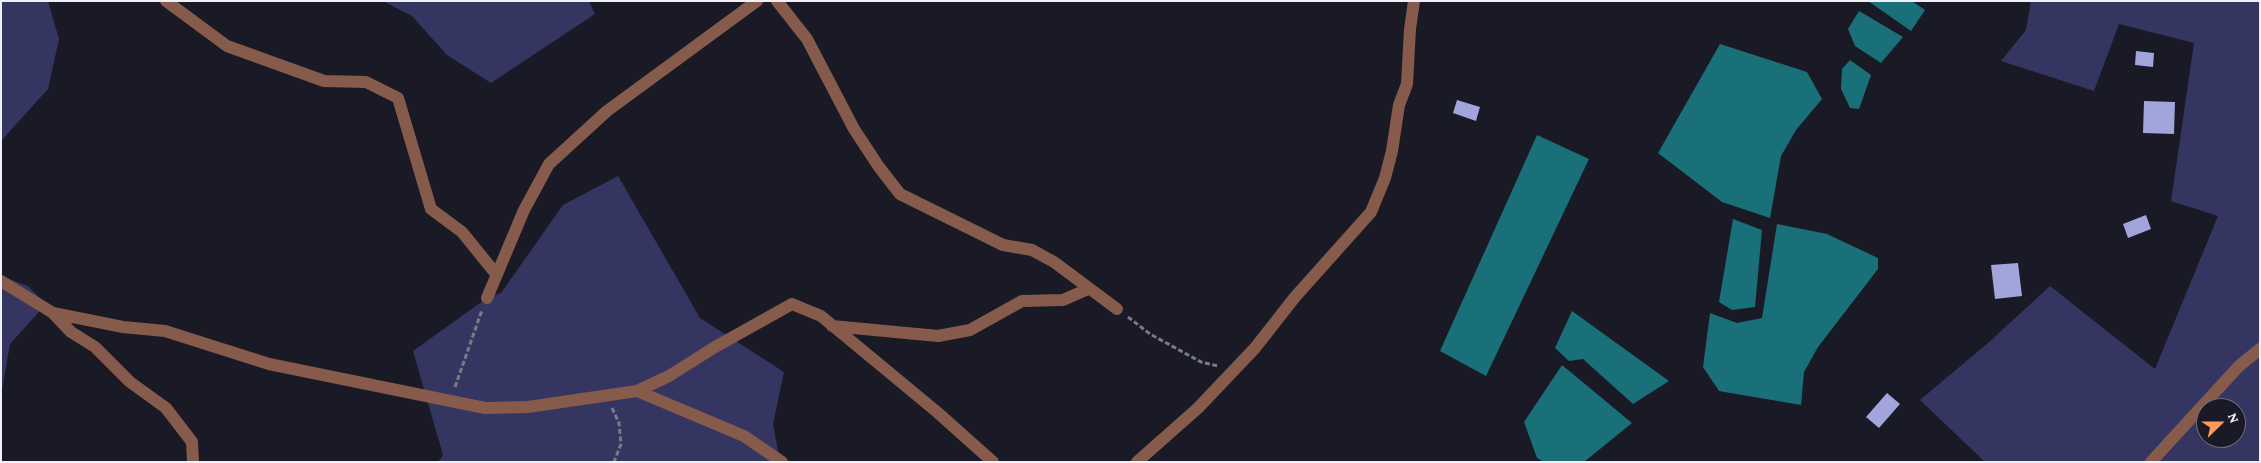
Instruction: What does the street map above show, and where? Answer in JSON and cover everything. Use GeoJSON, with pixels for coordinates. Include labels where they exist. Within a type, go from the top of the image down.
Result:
{"type":"FeatureCollection","features":[{"type":"Feature","properties":{"kind":"street"},"geometry":{"type":"LineString","coordinates":[[166,1],[227,46],[324,81],[366,82],[398,98],[431,209],[462,232],[496,274]]}},
{"type":"Feature","properties":{"kind":"street"},"geometry":{"type":"LineString","coordinates":[[487,298],[524,210],[549,164],[607,111],[757,1]]}},
{"type":"Feature","properties":{"kind":"street"},"geometry":{"type":"LineString","coordinates":[[778,1],[808,39],[854,129],[879,167],[900,194],[1003,245],[1032,250],[1054,262],[1117,309]]}},
{"type":"Feature","properties":{"kind":"street"},"geometry":{"type":"LineString","coordinates":[[1137,462],[1198,408],[1234,370],[1271,330],[1296,297],[1371,212],[1385,178],[1392,151],[1399,105],[1408,84],[1410,29],[1414,1]]}},
{"type":"Feature","properties":{"kind":"street"},"geometry":{"type":"LineString","coordinates":[[1,281],[53,313],[71,332],[95,347],[130,382],[166,408],[192,442],[193,462]]}},
{"type":"Feature","properties":{"kind":"street"},"geometry":{"type":"LineString","coordinates":[[832,326],[938,336],[970,330],[1022,301],[1063,300],[1088,289]]}},
{"type":"Feature","properties":{"kind":"street"},"geometry":{"type":"LineString","coordinates":[[53,313],[123,326],[165,331],[269,364],[485,408],[528,407],[637,391],[669,376],[715,347],[792,304],[820,316],[937,412],[993,462]]}},
{"type":"Feature","properties":{"kind":"street"},"geometry":{"type":"LineString","coordinates":[[2151,462],[2239,366],[2260,349]]}},
{"type":"Feature","properties":{"kind":"street"},"geometry":{"type":"LineString","coordinates":[[637,391],[744,436],[782,462]]}},
{"type":"Feature","properties":{"kind":"path"},"geometry":{"type":"LineString","coordinates":[[450,400],[487,298]]}},
{"type":"Feature","properties":{"kind":"path"},"geometry":{"type":"LineString","coordinates":[[1117,309],[1150,334],[1201,362],[1234,370]]}},
{"type":"Feature","properties":{"kind":"path"},"geometry":{"type":"LineString","coordinates":[[607,396],[619,423],[621,444],[614,462]]}},
{"type":"Feature","properties":{"kind":"shaded area"},"geometry":{"type":"Polygon","coordinates":[[[1,1],[48,1],[59,39],[48,89],[1,141],[1,1]]]}},
{"type":"Feature","properties":{"kind":"shaded area"},"geometry":{"type":"Polygon","coordinates":[[[383,1],[589,1],[595,14],[491,83],[447,55],[412,16],[383,1]]]}},
{"type":"Feature","properties":{"kind":"shaded area"},"geometry":{"type":"Polygon","coordinates":[[[2031,1],[2260,1],[2260,462],[1985,462],[1920,400],[1988,343],[2050,286],[2155,369],[2218,216],[2171,201],[2194,43],[2119,24],[2094,91],[2001,61],[2026,30],[2031,1]]]}},
{"type":"Feature","properties":{"kind":"shaded area"},"geometry":{"type":"Polygon","coordinates":[[[618,176],[700,318],[784,372],[773,424],[780,462],[438,462],[443,455],[413,351],[487,298],[501,293],[563,205],[618,176]]]}},
{"type":"Feature","properties":{"kind":"shaded area"},"geometry":{"type":"Polygon","coordinates":[[[1,276],[28,286],[46,304],[10,344],[1,395],[1,276]]]}},
{"type":"Feature","properties":{"kind":"water"},"geometry":{"type":"Polygon","coordinates":[[[1868,1],[1912,1],[1925,10],[1911,31],[1868,1]]]}},
{"type":"Feature","properties":{"kind":"water"},"geometry":{"type":"Polygon","coordinates":[[[1859,11],[1903,37],[1881,63],[1855,46],[1848,29],[1859,11]]]}},
{"type":"Feature","properties":{"kind":"water"},"geometry":{"type":"Polygon","coordinates":[[[1720,44],[1807,72],[1822,99],[1796,130],[1781,156],[1770,218],[1722,202],[1658,153],[1720,44]]]}},
{"type":"Feature","properties":{"kind":"water"},"geometry":{"type":"Polygon","coordinates":[[[1850,60],[1871,75],[1859,109],[1850,108],[1841,89],[1842,69],[1850,60]]]}},
{"type":"Feature","properties":{"kind":"water"},"geometry":{"type":"Polygon","coordinates":[[[1537,135],[1589,159],[1486,376],[1440,351],[1537,135]]]}},
{"type":"Feature","properties":{"kind":"water"},"geometry":{"type":"Polygon","coordinates":[[[1733,219],[1762,230],[1755,307],[1732,310],[1719,302],[1733,219]]]}},
{"type":"Feature","properties":{"kind":"water"},"geometry":{"type":"Polygon","coordinates":[[[1777,224],[1827,234],[1878,258],[1878,269],[1818,347],[1804,372],[1801,405],[1719,391],[1703,367],[1710,313],[1737,323],[1762,318],[1777,224]]]}},
{"type":"Feature","properties":{"kind":"water"},"geometry":{"type":"Polygon","coordinates":[[[1572,311],[1669,381],[1633,404],[1583,359],[1569,361],[1555,348],[1572,311]]]}},
{"type":"Feature","properties":{"kind":"water"},"geometry":{"type":"Polygon","coordinates":[[[1562,365],[1632,423],[1584,462],[1544,462],[1537,458],[1524,422],[1562,365]]]}},
{"type":"Feature","properties":{"kind":"building"},"geometry":{"type":"Polygon","coordinates":[[[2136,51],[2154,53],[2153,67],[2135,65],[2136,51]]]}},
{"type":"Feature","properties":{"kind":"building"},"geometry":{"type":"Polygon","coordinates":[[[1457,100],[1480,107],[1476,121],[1453,113],[1457,100]]]}},
{"type":"Feature","properties":{"kind":"building"},"geometry":{"type":"Polygon","coordinates":[[[2144,101],[2175,102],[2174,134],[2143,133],[2144,101]]]}},
{"type":"Feature","properties":{"kind":"building"},"geometry":{"type":"Polygon","coordinates":[[[2146,215],[2151,229],[2128,238],[2123,224],[2146,215]]]}},
{"type":"Feature","properties":{"kind":"building"},"geometry":{"type":"Polygon","coordinates":[[[2018,263],[2022,296],[1995,299],[1991,265],[2018,263]]]}},
{"type":"Feature","properties":{"kind":"building"},"geometry":{"type":"Polygon","coordinates":[[[1887,393],[1900,404],[1879,428],[1866,417],[1887,393]]]}}]}
